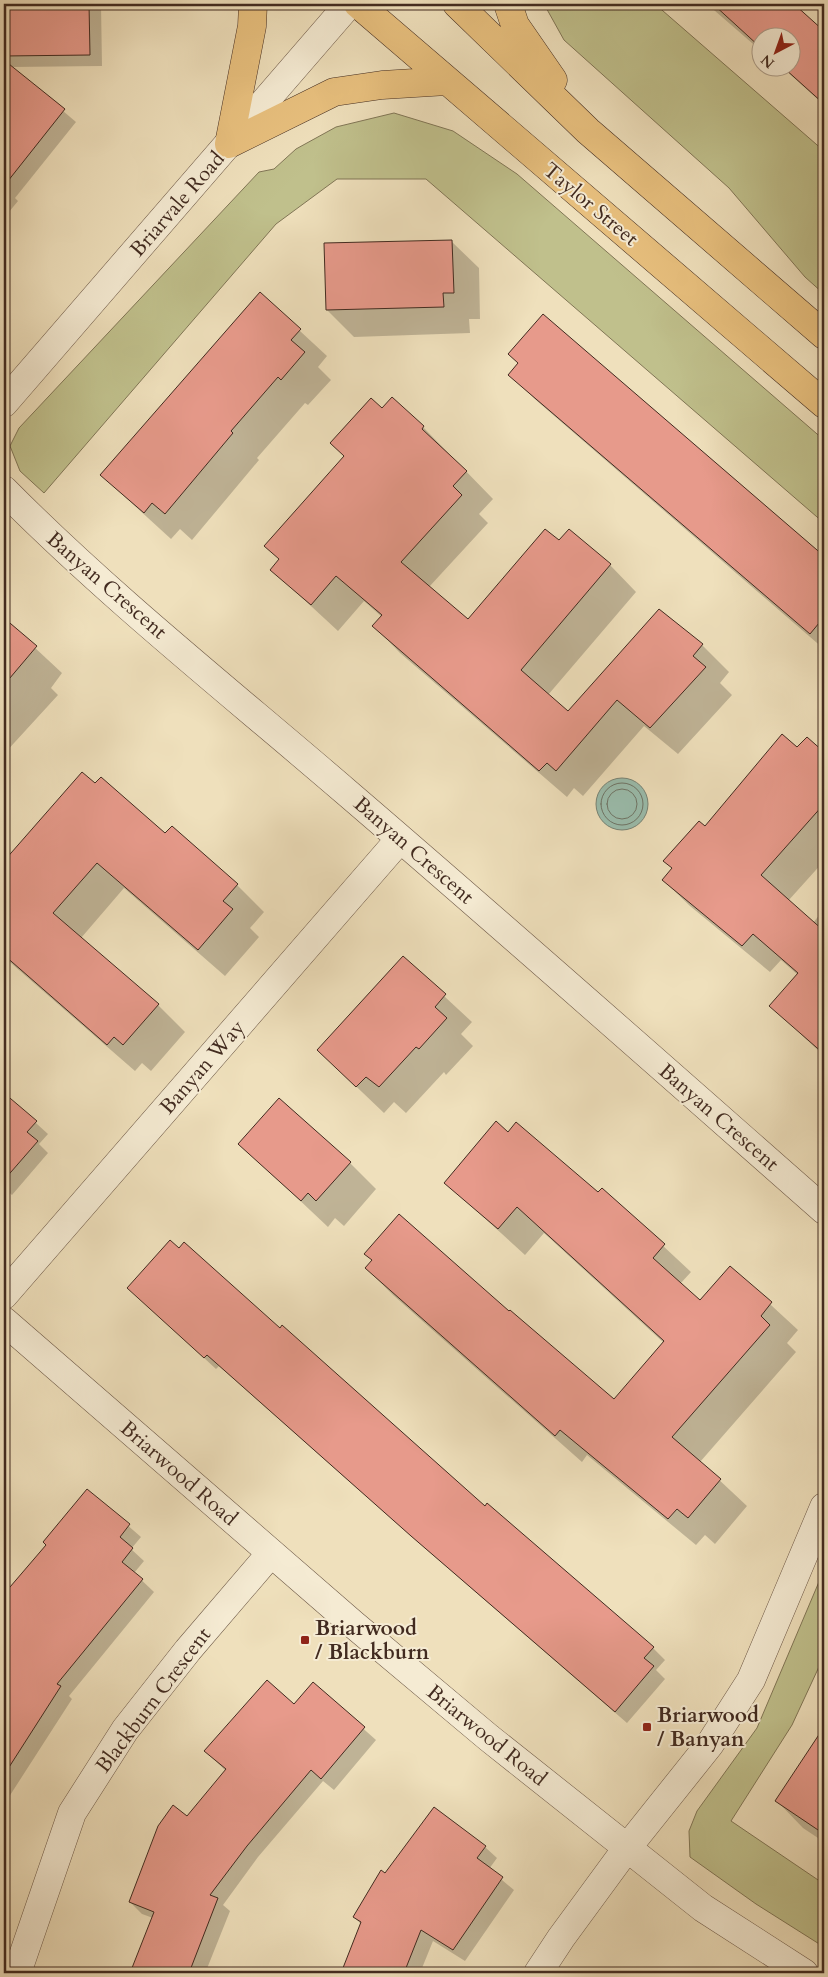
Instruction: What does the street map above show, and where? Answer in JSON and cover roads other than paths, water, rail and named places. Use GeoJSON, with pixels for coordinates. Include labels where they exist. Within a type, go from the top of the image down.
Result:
{"type":"FeatureCollection","features":[{"type":"Feature","properties":{"kind":"main road"},"geometry":{"type":"LineString","coordinates":[[229,144],[252,26],[253,4]]}},
{"type":"Feature","properties":{"kind":"main road","name":"Taylor Street"},"geometry":{"type":"LineString","coordinates":[[358,4],[824,404]]}},
{"type":"Feature","properties":{"kind":"main road"},"geometry":{"type":"LineString","coordinates":[[457,4],[588,131],[824,336]]}},
{"type":"Feature","properties":{"kind":"main road"},"geometry":{"type":"LineString","coordinates":[[508,4],[515,25],[588,131]]}},
{"type":"Feature","properties":{"kind":"main road"},"geometry":{"type":"LineString","coordinates":[[229,144],[334,92],[447,81]]}},
{"type":"Feature","properties":{"kind":"street","name":"Briarvale Road"},"geometry":{"type":"LineString","coordinates":[[4,403],[349,4]]}},
{"type":"Feature","properties":{"kind":"street","name":"Banyan Crescent"},"geometry":{"type":"LineString","coordinates":[[4,490],[36,522],[143,618],[400,838],[824,1210]]}},
{"type":"Feature","properties":{"kind":"street","name":"Banyan Way"},"geometry":{"type":"LineString","coordinates":[[4,1295],[400,838]]}},
{"type":"Feature","properties":{"kind":"street","name":"Briarwood Road"},"geometry":{"type":"LineString","coordinates":[[4,1321],[481,1732],[703,1908],[804,1973]]}},
{"type":"Feature","properties":{"kind":"street"},"geometry":{"type":"LineString","coordinates":[[538,1973],[561,1938],[627,1848],[710,1744],[751,1680],[824,1507]]}},
{"type":"Feature","properties":{"kind":"street","name":"Blackburn Crescent"},"geometry":{"type":"LineString","coordinates":[[16,1973],[72,1813],[125,1730],[188,1650],[271,1553]]}},
{"type":"Feature","properties":{"kind":"water"},"geometry":{"type":"Polygon","coordinates":[[[617,778],[627,778],[641,785],[648,799],[648,809],[641,823],[627,830],[617,830],[607,826],[600,819],[596,809],[596,799],[600,789],[607,782],[617,778]]]}},
{"type":"Feature","properties":{"kind":"place","name":"Briarwood / Blackburn"},"geometry":{"type":"Point","coordinates":[305,1640]}},
{"type":"Feature","properties":{"kind":"place","name":"Briarwood / Banyan"},"geometry":{"type":"Point","coordinates":[647,1727]}}]}
